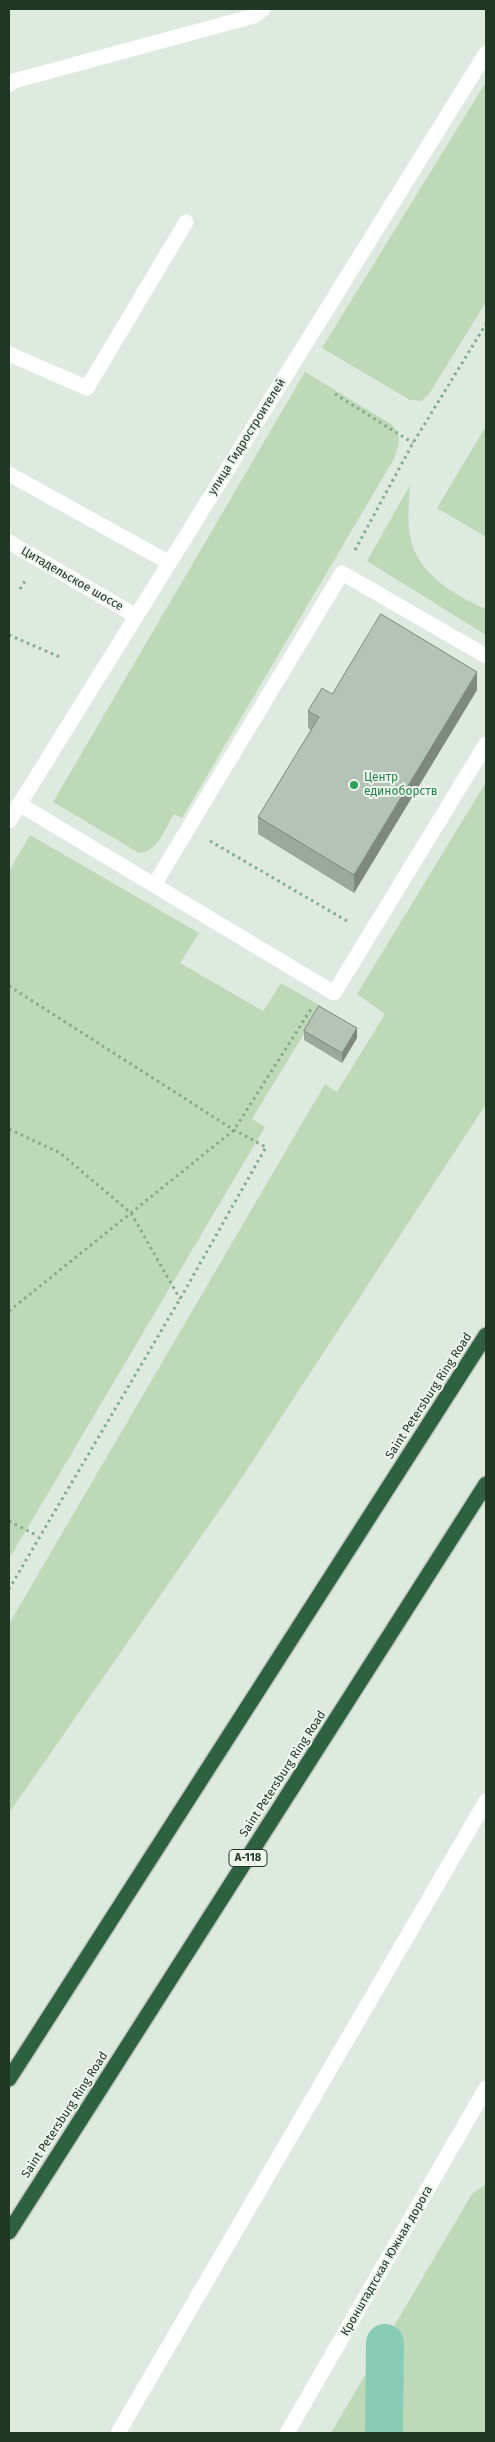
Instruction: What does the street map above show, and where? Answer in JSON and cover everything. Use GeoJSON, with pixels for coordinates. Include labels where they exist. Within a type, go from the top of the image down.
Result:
{"type":"FeatureCollection","features":[{"type":"Feature","properties":{"kind":"highway","name":"Saint Petersburg Ring Road"},"geometry":{"type":"LineString","coordinates":[[9,2079],[486,1335]]}},
{"type":"Feature","properties":{"kind":"highway","name":"Saint Petersburg Ring Road"},"geometry":{"type":"LineString","coordinates":[[9,2232],[486,1484]]}},
{"type":"Feature","properties":{"kind":"street"},"geometry":{"type":"LineString","coordinates":[[9,85],[10,82],[254,16],[263,9]]}},
{"type":"Feature","properties":{"kind":"street","name":"улица Гидростроителей"},"geometry":{"type":"LineString","coordinates":[[9,820],[486,53]]}},
{"type":"Feature","properties":{"kind":"street"},"geometry":{"type":"LineString","coordinates":[[9,354],[87,388],[186,222]]}},
{"type":"Feature","properties":{"kind":"street"},"geometry":{"type":"LineString","coordinates":[[9,474],[168,562]]}},
{"type":"Feature","properties":{"kind":"street","name":"Цитадельское шоссе"},"geometry":{"type":"LineString","coordinates":[[9,542],[136,616]]}},
{"type":"Feature","properties":{"kind":"street"},"geometry":{"type":"LineString","coordinates":[[154,885],[342,573],[486,656]]}},
{"type":"Feature","properties":{"kind":"street"},"geometry":{"type":"LineString","coordinates":[[19,804],[334,993],[372,935],[486,744]]}},
{"type":"Feature","properties":{"kind":"street"},"geometry":{"type":"LineString","coordinates":[[118,2433],[486,1801]]}},
{"type":"Feature","properties":{"kind":"street","name":"Кронштадтская Южная дорога"},"geometry":{"type":"LineString","coordinates":[[287,2433],[486,2088]]}},
{"type":"Feature","properties":{"kind":"path"},"geometry":{"type":"LineString","coordinates":[[342,573],[413,443],[486,324]]}},
{"type":"Feature","properties":{"kind":"path"},"geometry":{"type":"LineString","coordinates":[[335,394],[413,443]]}},
{"type":"Feature","properties":{"kind":"path"},"geometry":{"type":"LineString","coordinates":[[9,635],[62,658]]}},
{"type":"Feature","properties":{"kind":"path"},"geometry":{"type":"LineString","coordinates":[[188,828],[372,935]]}},
{"type":"Feature","properties":{"kind":"path"},"geometry":{"type":"LineString","coordinates":[[9,986],[234,1130],[266,1147],[180,1299],[38,1536],[9,1588]]}},
{"type":"Feature","properties":{"kind":"path"},"geometry":{"type":"LineString","coordinates":[[9,1311],[234,1130],[325,987]]}},
{"type":"Feature","properties":{"kind":"path"},"geometry":{"type":"LineString","coordinates":[[9,1129],[60,1153],[131,1213],[180,1299]]}},
{"type":"Feature","properties":{"kind":"path"},"geometry":{"type":"LineString","coordinates":[[9,1521],[38,1536]]}},
{"type":"Feature","properties":{"kind":"green space"},"geometry":{"type":"Polygon","coordinates":[[[486,82],[486,302],[429,394],[421,401],[410,400],[322,348],[486,82]]]}},
{"type":"Feature","properties":{"kind":"green space"},"geometry":{"type":"Polygon","coordinates":[[[305,372],[391,424],[397,432],[399,439],[395,457],[182,818],[174,814],[156,844],[151,849],[139,853],[53,802],[305,372]]]}},
{"type":"Feature","properties":{"kind":"green space"},"geometry":{"type":"Polygon","coordinates":[[[486,426],[486,537],[437,508],[486,426]]]}},
{"type":"Feature","properties":{"kind":"green space"},"geometry":{"type":"Polygon","coordinates":[[[410,485],[408,510],[413,548],[428,571],[438,581],[474,604],[486,609],[486,635],[367,561],[410,485]]]}},
{"type":"Feature","properties":{"kind":"green space"},"geometry":{"type":"Polygon","coordinates":[[[486,782],[486,1104],[237,1485],[9,1813],[9,1624],[325,1084],[337,1092],[385,1014],[357,994],[486,782]]]}},
{"type":"Feature","properties":{"kind":"green space"},"geometry":{"type":"Polygon","coordinates":[[[30,835],[199,933],[180,963],[263,1011],[281,983],[321,1006],[252,1119],[265,1127],[9,1559],[9,871],[30,835]]]}},
{"type":"Feature","properties":{"kind":"green space"},"geometry":{"type":"Polygon","coordinates":[[[486,2184],[486,2433],[331,2433],[472,2194],[486,2184]]]}},
{"type":"Feature","properties":{"kind":"building","name":"Центр единоборств"},"geometry":{"type":"Polygon","coordinates":[[[381,614],[477,672],[354,875],[258,817],[319,717],[308,711],[322,688],[332,694],[381,614]]]}},
{"type":"Feature","properties":{"kind":"building"},"geometry":{"type":"Polygon","coordinates":[[[319,1006],[357,1028],[342,1053],[304,1031],[319,1006]]]}},
{"type":"Feature","properties":{"kind":"waterway"},"geometry":{"type":"LineString","coordinates":[[384,2433],[385,2343]]}},
{"type":"Feature","properties":{"kind":"place","name":"Центр единоборств"},"geometry":{"type":"Point","coordinates":[354,785]}}]}
